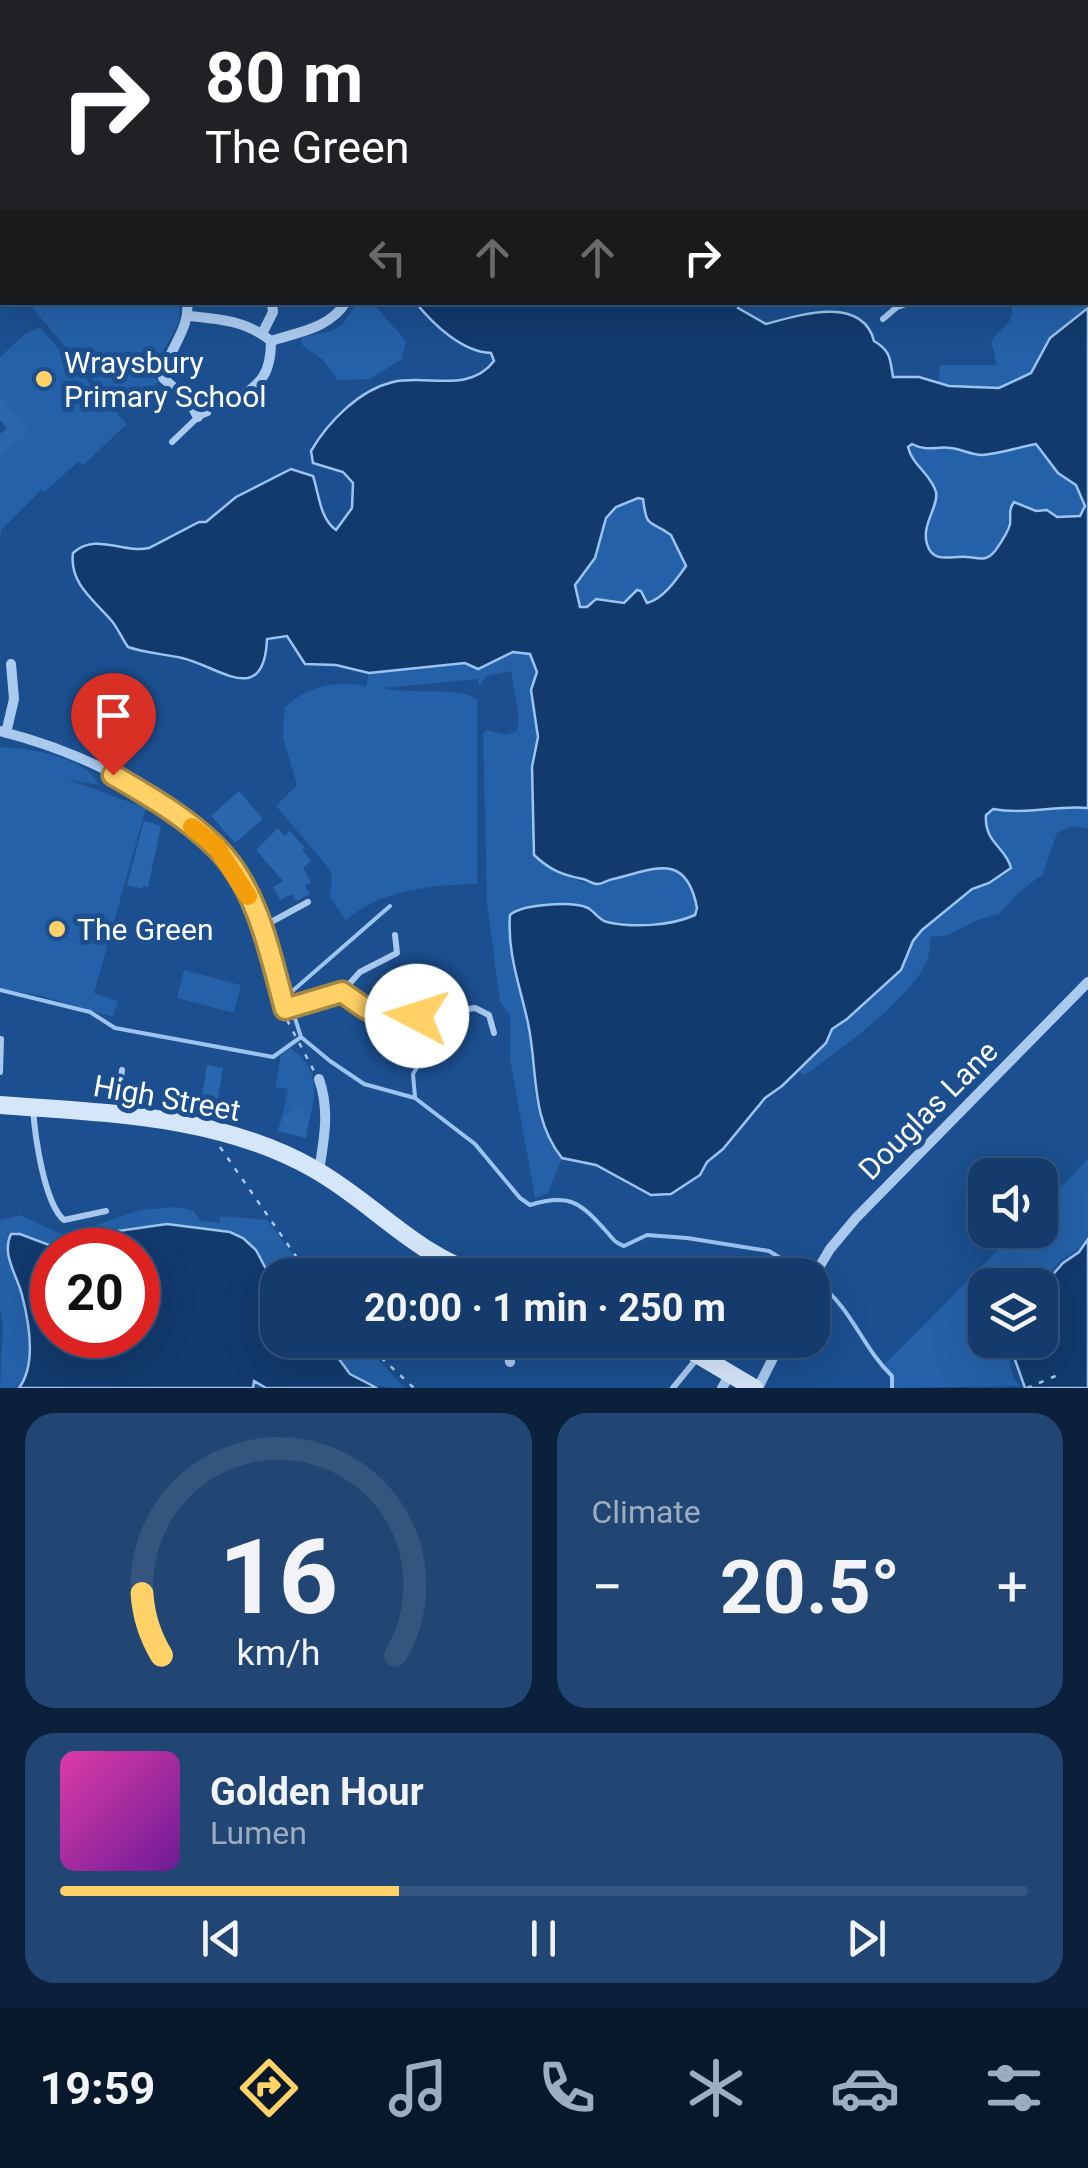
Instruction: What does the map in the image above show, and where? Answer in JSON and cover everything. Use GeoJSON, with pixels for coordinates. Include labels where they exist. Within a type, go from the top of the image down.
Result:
{"type":"FeatureCollection","features":[{"type":"Feature","properties":{"kind":"street"},"geometry":{"type":"LineString","coordinates":[[188,305],[190,316],[164,367],[163,378],[203,415]]}},
{"type":"Feature","properties":{"kind":"street"},"geometry":{"type":"LineString","coordinates":[[232,403],[264,381],[271,356],[267,337],[272,305]]}},
{"type":"Feature","properties":{"kind":"street"},"geometry":{"type":"LineString","coordinates":[[190,316],[233,321],[267,337],[326,324],[337,317],[344,305]]}},
{"type":"Feature","properties":{"kind":"street"},"geometry":{"type":"LineString","coordinates":[[11,664],[14,699],[3,732],[89,761],[162,803],[216,846],[239,880],[262,928],[285,1009]]}},
{"type":"Feature","properties":{"kind":"street","name":"Douglas Lane"},"geometry":{"type":"LineString","coordinates":[[824,1258],[856,1218],[1088,982]]}},
{"type":"Feature","properties":{"kind":"street"},"geometry":{"type":"LineString","coordinates":[[319,1171],[326,1124],[326,1098],[320,1079]]}},
{"type":"Feature","properties":{"kind":"street","name":"High Street"},"geometry":{"type":"LineString","coordinates":[[0,1106],[117,1115],[236,1134],[319,1171],[438,1258]]}},
{"type":"Feature","properties":{"kind":"street"},"geometry":{"type":"LineString","coordinates":[[510,1358],[510,1362]]}},
{"type":"Feature","properties":{"kind":"street"},"geometry":{"type":"LineString","coordinates":[[703,1358],[726,1381],[756,1388],[772,1358]]}},
{"type":"Feature","properties":{"kind":"lane"},"geometry":{"type":"LineString","coordinates":[[883,318],[903,305]]}},
{"type":"Feature","properties":{"kind":"lane"},"geometry":{"type":"LineString","coordinates":[[172,442],[203,415]]}},
{"type":"Feature","properties":{"kind":"lane"},"geometry":{"type":"LineString","coordinates":[[262,928],[308,902]]}},
{"type":"Feature","properties":{"kind":"lane"},"geometry":{"type":"LineString","coordinates":[[285,1009],[342,992],[360,972],[397,953],[395,935]]}},
{"type":"Feature","properties":{"kind":"lane"},"geometry":{"type":"LineString","coordinates":[[342,992],[375,1016],[388,1020],[475,1008],[490,1015],[494,1033]]}},
{"type":"Feature","properties":{"kind":"lane"},"geometry":{"type":"LineString","coordinates":[[0,1072],[1,1038]]}},
{"type":"Feature","properties":{"kind":"lane"},"geometry":{"type":"LineString","coordinates":[[117,1115],[122,1070]]}},
{"type":"Feature","properties":{"kind":"lane"},"geometry":{"type":"LineString","coordinates":[[33,1108],[35,1136],[56,1213],[64,1220],[106,1211]]}},
{"type":"Feature","properties":{"kind":"lane"},"geometry":{"type":"LineString","coordinates":[[673,1388],[698,1358]]}},
{"type":"Feature","properties":{"kind":"path"},"geometry":{"type":"LineString","coordinates":[[285,1009],[305,1058],[320,1079]]}},
{"type":"Feature","properties":{"kind":"path"},"geometry":{"type":"LineString","coordinates":[[208,1129],[297,1258]]}},
{"type":"Feature","properties":{"kind":"path"},"geometry":{"type":"LineString","coordinates":[[382,1358],[414,1388]]}},
{"type":"Feature","properties":{"kind":"path"},"geometry":{"type":"LineString","coordinates":[[1027,1388],[1058,1375]]}},
{"type":"Feature","properties":{"kind":"shaded area"},"geometry":{"type":"Polygon","coordinates":[[[30,305],[180,305],[179,322],[151,373],[158,382],[122,413],[30,305]]]}},
{"type":"Feature","properties":{"kind":"shaded area"},"geometry":{"type":"Polygon","coordinates":[[[356,305],[375,305],[406,341],[402,359],[370,379],[338,380],[322,359],[302,345],[301,338],[342,325],[356,305]]]}},
{"type":"Feature","properties":{"kind":"shaded area"},"geometry":{"type":"Polygon","coordinates":[[[418,305],[737,305],[766,324],[812,313],[843,313],[857,318],[884,348],[893,377],[919,377],[949,386],[999,388],[1031,373],[1050,338],[1088,308],[1088,808],[993,809],[986,815],[988,832],[1011,868],[972,889],[922,930],[901,970],[832,1029],[826,1043],[765,1098],[723,1149],[707,1162],[700,1175],[671,1194],[651,1195],[596,1165],[562,1158],[540,1110],[528,1023],[512,956],[510,915],[536,906],[571,905],[588,908],[607,922],[640,925],[685,919],[695,915],[697,908],[692,889],[676,871],[653,869],[596,884],[557,871],[534,855],[532,767],[538,737],[531,690],[537,672],[530,654],[513,652],[478,669],[465,663],[369,673],[336,665],[305,664],[287,636],[267,639],[258,673],[237,678],[182,658],[128,647],[75,573],[73,553],[82,547],[100,544],[149,548],[206,522],[236,497],[291,469],[313,476],[323,513],[336,530],[352,508],[353,483],[343,472],[313,463],[311,451],[335,419],[380,386],[406,380],[460,380],[484,371],[494,361],[491,353],[469,348],[440,328],[418,305]],[[1036,444],[982,455],[908,447],[910,453],[936,492],[926,537],[930,551],[938,557],[989,557],[1008,531],[1014,502],[1036,511],[1047,510],[1057,517],[1080,516],[1085,506],[1076,485],[1058,473],[1036,444]],[[643,499],[616,507],[606,518],[595,558],[575,585],[580,607],[587,607],[596,599],[624,603],[637,590],[647,603],[653,601],[686,566],[671,535],[650,523],[643,499]]]}},
{"type":"Feature","properties":{"kind":"shaded area"},"geometry":{"type":"Polygon","coordinates":[[[1011,305],[1088,305],[1050,338],[1036,367],[1021,379],[999,388],[938,382],[940,365],[997,365],[991,341],[1010,320],[1011,305]]]}},
{"type":"Feature","properties":{"kind":"shaded area","name":"Wraysbury Primary School"},"geometry":{"type":"Polygon","coordinates":[[[39,327],[127,424],[83,465],[78,462],[44,492],[41,490],[1,530],[0,540],[0,456],[30,432],[0,394],[0,357],[39,327]]]}},
{"type":"Feature","properties":{"kind":"shaded area"},"geometry":{"type":"Polygon","coordinates":[[[912,444],[982,455],[1036,444],[1058,473],[1076,485],[1085,506],[1080,516],[1057,517],[1023,504],[1009,509],[1004,539],[995,552],[979,559],[940,558],[931,551],[926,536],[936,492],[910,453],[908,447],[912,444]]]}},
{"type":"Feature","properties":{"kind":"shaded area"},"geometry":{"type":"Polygon","coordinates":[[[643,499],[651,522],[671,535],[686,566],[653,601],[647,603],[641,592],[624,603],[596,599],[587,607],[580,607],[575,585],[595,558],[606,518],[616,507],[643,499]]]}},
{"type":"Feature","properties":{"kind":"shaded area"},"geometry":{"type":"Polygon","coordinates":[[[513,652],[530,654],[537,672],[531,691],[538,737],[533,752],[531,792],[545,865],[570,878],[597,884],[653,869],[676,871],[692,889],[697,908],[695,915],[683,921],[644,924],[603,921],[587,908],[529,905],[511,959],[528,1025],[535,1096],[542,1122],[562,1158],[548,1193],[535,1198],[510,1059],[510,1015],[500,1002],[487,904],[483,733],[487,730],[507,735],[517,731],[519,720],[511,671],[487,676],[479,686],[478,679],[383,688],[458,693],[477,699],[477,884],[390,895],[346,921],[330,896],[332,876],[327,866],[276,806],[297,785],[283,738],[284,708],[303,694],[322,686],[366,686],[369,673],[466,663],[478,669],[513,652]]]}},
{"type":"Feature","properties":{"kind":"shaded area","name":"The Green"},"geometry":{"type":"Polygon","coordinates":[[[0,747],[69,760],[92,775],[99,785],[67,779],[146,808],[94,993],[118,1001],[113,1017],[38,995],[0,989],[0,747]]]}},
{"type":"Feature","properties":{"kind":"shaded area"},"geometry":{"type":"Polygon","coordinates":[[[1057,807],[1088,808],[1088,829],[1073,826],[1057,833],[1043,874],[999,914],[948,935],[931,937],[928,958],[919,975],[891,1007],[805,1075],[796,1070],[826,1043],[832,1029],[901,970],[922,930],[972,889],[1008,871],[1009,860],[989,839],[986,815],[993,809],[1015,813],[1057,807]]]}},
{"type":"Feature","properties":{"kind":"shaded area"},"geometry":{"type":"Polygon","coordinates":[[[184,970],[241,985],[234,1013],[177,998],[184,970]]]}},
{"type":"Feature","properties":{"kind":"shaded area"},"geometry":{"type":"Polygon","coordinates":[[[290,1048],[299,1054],[313,1078],[310,1116],[293,1107],[290,1114],[283,1113],[288,1089],[275,1087],[281,1055],[290,1048]]]}},
{"type":"Feature","properties":{"kind":"shaded area"},"geometry":{"type":"Polygon","coordinates":[[[1088,1159],[1088,1235],[1077,1250],[1054,1268],[980,1268],[1000,1248],[1058,1248],[1058,1190],[1088,1159]]]}},
{"type":"Feature","properties":{"kind":"shaded area"},"geometry":{"type":"Polygon","coordinates":[[[177,1207],[193,1211],[201,1221],[220,1223],[220,1216],[267,1220],[295,1258],[260,1258],[256,1250],[230,1232],[167,1224],[148,1228],[88,1228],[140,1210],[177,1207]]]}},
{"type":"Feature","properties":{"kind":"shaded area"},"geometry":{"type":"Polygon","coordinates":[[[20,1215],[48,1228],[30,1228],[30,1238],[15,1233],[8,1255],[23,1297],[29,1368],[19,1388],[0,1388],[0,1220],[20,1215]]]}},
{"type":"Feature","properties":{"kind":"shaded area"},"geometry":{"type":"Polygon","coordinates":[[[167,1224],[230,1232],[256,1250],[260,1258],[260,1358],[338,1358],[350,1374],[377,1388],[266,1388],[254,1381],[253,1388],[19,1388],[30,1355],[160,1358],[160,1228],[139,1228],[167,1224]]]}},
{"type":"Feature","properties":{"kind":"shaded area"},"geometry":{"type":"Polygon","coordinates":[[[11,1234],[30,1238],[30,1343],[22,1295],[8,1249],[11,1234]]]}},
{"type":"Feature","properties":{"kind":"shaded area"},"geometry":{"type":"Polygon","coordinates":[[[1088,1239],[1088,1388],[1025,1388],[1014,1358],[1058,1358],[1058,1269],[1088,1239]]]}},
{"type":"Feature","properties":{"kind":"shaded area"},"geometry":{"type":"Polygon","coordinates":[[[968,1280],[968,1358],[1009,1358],[1013,1377],[1020,1386],[893,1388],[885,1364],[968,1280]]]}},
{"type":"Feature","properties":{"kind":"shaded area"},"geometry":{"type":"Polygon","coordinates":[[[339,1358],[377,1358],[405,1388],[367,1382],[339,1358]]]}},
{"type":"Feature","properties":{"kind":"building"},"geometry":{"type":"Polygon","coordinates":[[[0,394],[30,432],[0,456],[0,434],[7,428],[0,420],[0,394]]]}},
{"type":"Feature","properties":{"kind":"building"},"geometry":{"type":"Polygon","coordinates":[[[239,791],[263,819],[235,843],[211,816],[239,791]]]}},
{"type":"Feature","properties":{"kind":"building"},"geometry":{"type":"Polygon","coordinates":[[[144,821],[161,826],[148,887],[142,889],[127,885],[144,821]]]}},
{"type":"Feature","properties":{"kind":"building"},"geometry":{"type":"Polygon","coordinates":[[[278,828],[284,836],[290,831],[311,861],[303,868],[311,882],[305,886],[310,894],[296,901],[292,894],[280,900],[273,887],[283,881],[256,850],[278,828]]]}},
{"type":"Feature","properties":{"kind":"building"},"geometry":{"type":"Polygon","coordinates":[[[207,1065],[223,1068],[216,1111],[200,1108],[207,1065]]]}},
{"type":"Feature","properties":{"kind":"building"},"geometry":{"type":"Polygon","coordinates":[[[293,1107],[310,1116],[306,1138],[278,1131],[283,1113],[290,1114],[293,1107]]]}},
{"type":"Feature","properties":{"kind":"waterway"},"geometry":{"type":"LineString","coordinates":[[290,1002],[289,994],[390,906]]}},
{"type":"Feature","properties":{"kind":"waterway"},"geometry":{"type":"LineString","coordinates":[[0,990],[90,1012],[115,1028],[273,1057],[301,1037]]}},
{"type":"Feature","properties":{"kind":"waterway"},"geometry":{"type":"LineString","coordinates":[[293,1012],[301,1037],[330,1061],[364,1084],[415,1098],[475,1144],[530,1205],[555,1200],[573,1203],[624,1246],[647,1235],[687,1238],[769,1251],[780,1258]]}},
{"type":"Feature","properties":{"kind":"waterway"},"geometry":{"type":"LineString","coordinates":[[415,1097],[413,1074],[419,1064]]}},
{"type":"Feature","properties":{"kind":"waterway"},"geometry":{"type":"LineString","coordinates":[[830,1293],[892,1376],[892,1388]]}},
{"type":"Feature","properties":{"kind":"slow traffic"},"geometry":{"type":"LineString","coordinates":[[192,827],[216,846],[248,896]]}},
{"type":"Feature","properties":{"kind":"place","name":"Wraysbury Primary School"},"geometry":{"type":"Point","coordinates":[44,379]}},
{"type":"Feature","properties":{"kind":"place","name":"The Green"},"geometry":{"type":"Point","coordinates":[57,929]}},
{"type":"Feature","properties":{"kind":"route"},"geometry":{"type":"LineString","coordinates":[[113,775],[162,803],[216,846],[256,912],[285,1009],[342,992],[375,1016],[388,1020],[417,1016]]}}]}
